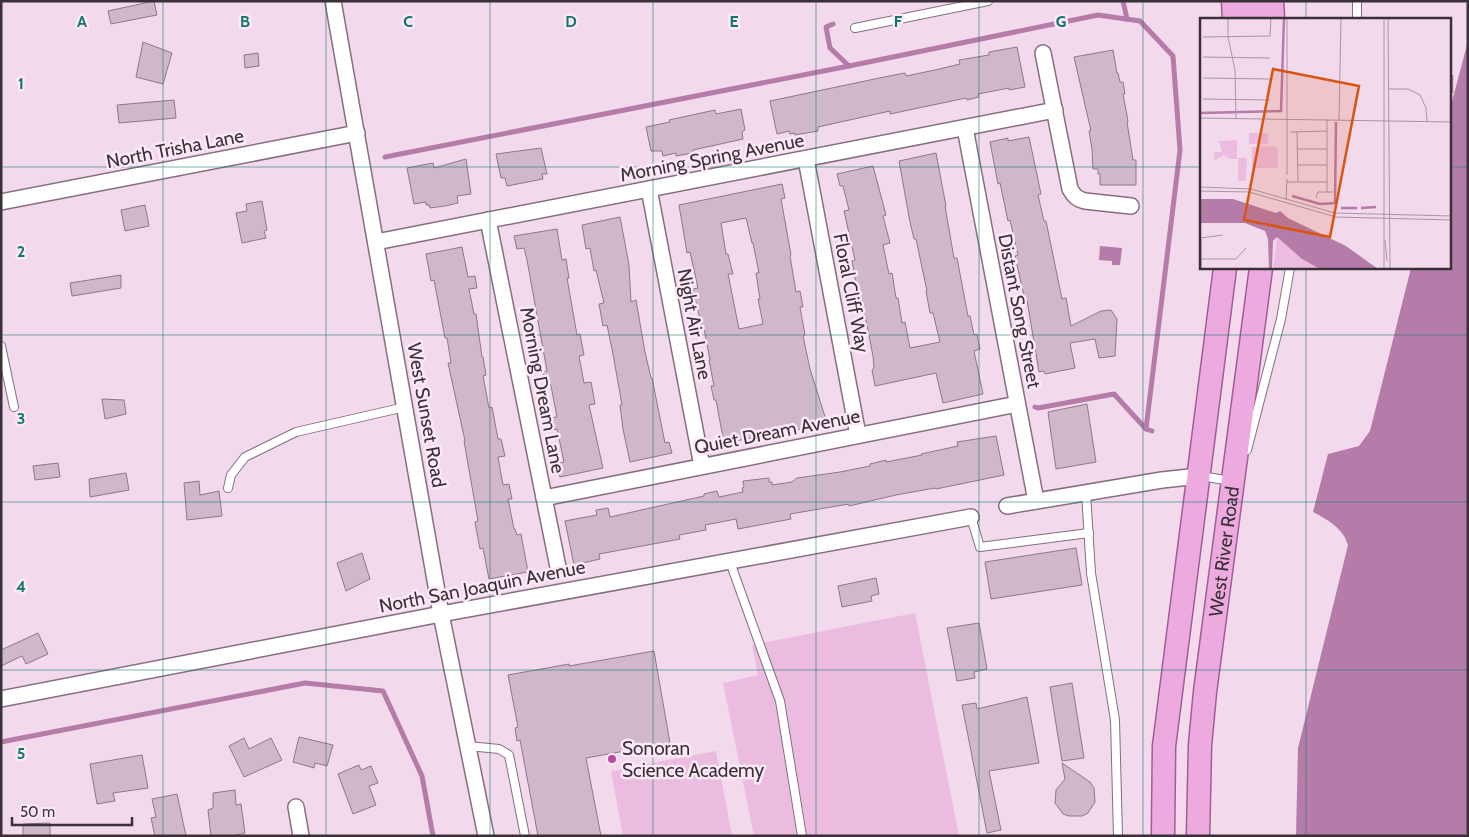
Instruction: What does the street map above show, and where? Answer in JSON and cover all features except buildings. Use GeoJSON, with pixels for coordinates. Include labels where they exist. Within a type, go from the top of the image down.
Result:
{"type":"FeatureCollection","features":[{"type":"Feature","properties":{"kind":"main road"},"geometry":{"type":"LineString","coordinates":[[1233,1],[1234,18]]}},
{"type":"Feature","properties":{"kind":"main road"},"geometry":{"type":"LineString","coordinates":[[1253,1],[1255,18]]}},
{"type":"Feature","properties":{"kind":"main road"},"geometry":{"type":"LineString","coordinates":[[1272,1],[1273,18]]}},
{"type":"Feature","properties":{"kind":"main road","name":"West River Road"},"geometry":{"type":"LineString","coordinates":[[1163,836],[1164,746],[1225,269]]}},
{"type":"Feature","properties":{"kind":"main road","name":"West River Road"},"geometry":{"type":"LineString","coordinates":[[1198,836],[1200,745],[1232,481],[1261,269]]}},
{"type":"Feature","properties":{"kind":"street","name":"West Sunset Road"},"geometry":{"type":"LineString","coordinates":[[333,1],[441,614],[486,836]]}},
{"type":"Feature","properties":{"kind":"street"},"geometry":{"type":"LineString","coordinates":[[1043,53],[1070,189],[1074,196],[1085,202],[1131,206]]}},
{"type":"Feature","properties":{"kind":"street","name":"Morning Spring Avenue"},"geometry":{"type":"LineString","coordinates":[[376,242],[1055,110]]}},
{"type":"Feature","properties":{"kind":"street","name":"Distant Song Street"},"geometry":{"type":"LineString","coordinates":[[965,128],[1036,501]]}},
{"type":"Feature","properties":{"kind":"street","name":"North Trisha Lane"},"geometry":{"type":"LineString","coordinates":[[1,202],[357,133]]}},
{"type":"Feature","properties":{"kind":"street","name":"Floral Cliff Way"},"geometry":{"type":"LineString","coordinates":[[806,159],[858,435]]}},
{"type":"Feature","properties":{"kind":"street","name":"Night Air Lane"},"geometry":{"type":"LineString","coordinates":[[649,189],[702,466]]}},
{"type":"Feature","properties":{"kind":"street","name":"Morning Dream Lane"},"geometry":{"type":"LineString","coordinates":[[488,220],[558,567]]}},
{"type":"Feature","properties":{"kind":"street","name":"Quiet Dream Avenue"},"geometry":{"type":"LineString","coordinates":[[544,498],[1017,404]]}},
{"type":"Feature","properties":{"kind":"street"},"geometry":{"type":"LineString","coordinates":[[1007,506],[1162,480],[1199,476]]}},
{"type":"Feature","properties":{"kind":"street","name":"North San Joaquin Avenue"},"geometry":{"type":"LineString","coordinates":[[1,699],[441,614],[971,517]]}},
{"type":"Feature","properties":{"kind":"street"},"geometry":{"type":"LineString","coordinates":[[296,807],[301,836]]}},
{"type":"Feature","properties":{"kind":"lane"},"geometry":{"type":"LineString","coordinates":[[855,28],[988,1]]}},
{"type":"Feature","properties":{"kind":"lane"},"geometry":{"type":"LineString","coordinates":[[1357,1],[1357,18]]}},
{"type":"Feature","properties":{"kind":"lane"},"geometry":{"type":"LineString","coordinates":[[1199,476],[1232,481],[1241,470],[1282,319],[1290,269]]}},
{"type":"Feature","properties":{"kind":"lane"},"geometry":{"type":"LineString","coordinates":[[1,346],[14,407]]}},
{"type":"Feature","properties":{"kind":"lane"},"geometry":{"type":"LineString","coordinates":[[228,488],[231,475],[245,457],[296,432],[405,407]]}},
{"type":"Feature","properties":{"kind":"lane"},"geometry":{"type":"LineString","coordinates":[[1086,493],[1092,573],[1115,720],[1118,836]]}},
{"type":"Feature","properties":{"kind":"lane"},"geometry":{"type":"LineString","coordinates":[[971,517],[980,547],[1089,533]]}},
{"type":"Feature","properties":{"kind":"lane"},"geometry":{"type":"LineString","coordinates":[[730,562],[780,701],[802,836]]}},
{"type":"Feature","properties":{"kind":"lane"},"geometry":{"type":"LineString","coordinates":[[468,746],[499,749],[509,755],[525,836]]}},
{"type":"Feature","properties":{"kind":"shaded area"},"geometry":{"type":"Polygon","coordinates":[[[1468,41],[1468,836],[1296,836],[1298,748],[1348,545],[1339,529],[1313,512],[1328,454],[1359,446],[1370,431],[1411,269],[1452,269],[1452,101],[1468,41]]]}},
{"type":"Feature","properties":{"kind":"shaded area"},"geometry":{"type":"Polygon","coordinates":[[[1100,246],[1122,248],[1120,265],[1112,265],[1112,261],[1099,260],[1100,246]]]}},
{"type":"Feature","properties":{"kind":"shaded area"},"geometry":{"type":"Polygon","coordinates":[[[915,613],[959,836],[754,836],[723,683],[758,675],[752,645],[915,613]]]}},
{"type":"Feature","properties":{"kind":"shaded area"},"geometry":{"type":"Polygon","coordinates":[[[716,751],[732,836],[623,836],[611,771],[716,751]]]}},
{"type":"Feature","properties":{"kind":"waterway"},"geometry":{"type":"LineString","coordinates":[[1123,1],[1127,19]]}},
{"type":"Feature","properties":{"kind":"waterway"},"geometry":{"type":"LineString","coordinates":[[385,157],[1098,15],[1140,21],[1173,56],[1180,150],[1146,429],[1152,431]]}},
{"type":"Feature","properties":{"kind":"waterway"},"geometry":{"type":"LineString","coordinates":[[833,24],[826,27],[830,48],[849,66]]}},
{"type":"Feature","properties":{"kind":"waterway"},"geometry":{"type":"LineString","coordinates":[[1035,407],[1114,394],[1146,429]]}},
{"type":"Feature","properties":{"kind":"waterway"},"geometry":{"type":"LineString","coordinates":[[1,742],[305,683],[383,691],[422,776],[433,836]]}},
{"type":"Feature","properties":{"kind":"place","name":"Sonoran Science Academy"},"geometry":{"type":"Point","coordinates":[612,759]}}]}
